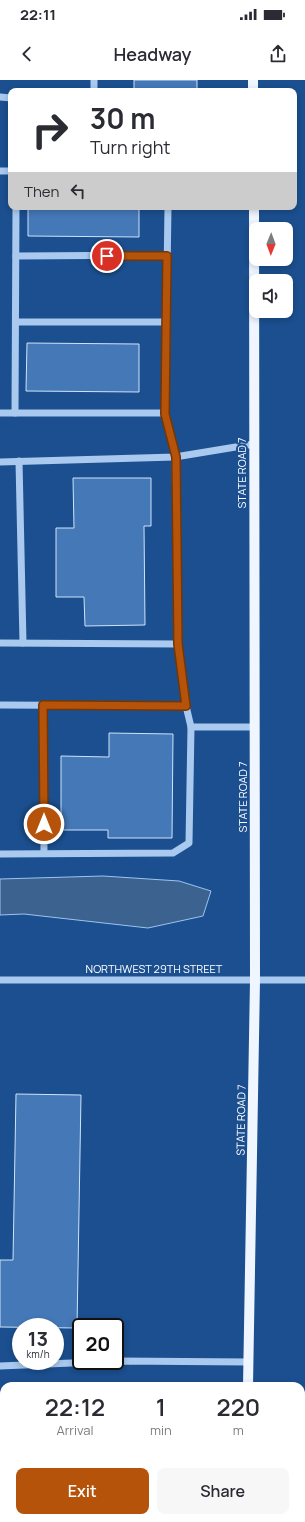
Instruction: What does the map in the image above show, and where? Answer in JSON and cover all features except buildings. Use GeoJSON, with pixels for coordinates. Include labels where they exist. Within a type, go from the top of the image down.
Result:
{"type":"FeatureCollection","features":[{"type":"Feature","properties":{"kind":"main road","name":"STATE ROAD 7"},"geometry":{"type":"LineString","coordinates":[[248,1382],[255,980],[254,210]]}},
{"type":"Feature","properties":{"kind":"street"},"geometry":{"type":"LineString","coordinates":[[15,413],[16,210]]}},
{"type":"Feature","properties":{"kind":"street"},"geometry":{"type":"LineString","coordinates":[[0,854],[173,852],[189,842],[191,727],[186,706],[178,644],[176,457],[165,414],[168,210]]}},
{"type":"Feature","properties":{"kind":"street"},"geometry":{"type":"LineString","coordinates":[[16,256],[167,256]]}},
{"type":"Feature","properties":{"kind":"street"},"geometry":{"type":"LineString","coordinates":[[16,322],[166,322]]}},
{"type":"Feature","properties":{"kind":"street"},"geometry":{"type":"LineString","coordinates":[[0,413],[165,414]]}},
{"type":"Feature","properties":{"kind":"street"},"geometry":{"type":"LineString","coordinates":[[0,462],[176,457],[254,444]]}},
{"type":"Feature","properties":{"kind":"street"},"geometry":{"type":"LineString","coordinates":[[19,461],[23,643]]}},
{"type":"Feature","properties":{"kind":"street"},"geometry":{"type":"LineString","coordinates":[[0,643],[178,644]]}},
{"type":"Feature","properties":{"kind":"street"},"geometry":{"type":"LineString","coordinates":[[0,705],[186,706]]}},
{"type":"Feature","properties":{"kind":"street"},"geometry":{"type":"LineString","coordinates":[[43,705],[44,853]]}},
{"type":"Feature","properties":{"kind":"street"},"geometry":{"type":"LineString","coordinates":[[191,727],[254,727]]}},
{"type":"Feature","properties":{"kind":"street","name":"NORTHWEST 29TH STREET"},"geometry":{"type":"LineString","coordinates":[[1,979],[305,980]]}},
{"type":"Feature","properties":{"kind":"street"},"geometry":{"type":"LineString","coordinates":[[0,1366],[119,1361],[249,1362]]}},
{"type":"Feature","properties":{"kind":"water"},"geometry":{"type":"Polygon","coordinates":[[[103,876],[179,881],[211,891],[203,916],[148,928],[24,914],[0,915],[0,879],[103,876]]]}},
{"type":"Feature","properties":{"kind":"route"},"geometry":{"type":"LineString","coordinates":[[44,824],[43,705],[186,706],[178,644],[176,457],[165,414],[167,256],[107,256]]}}]}
